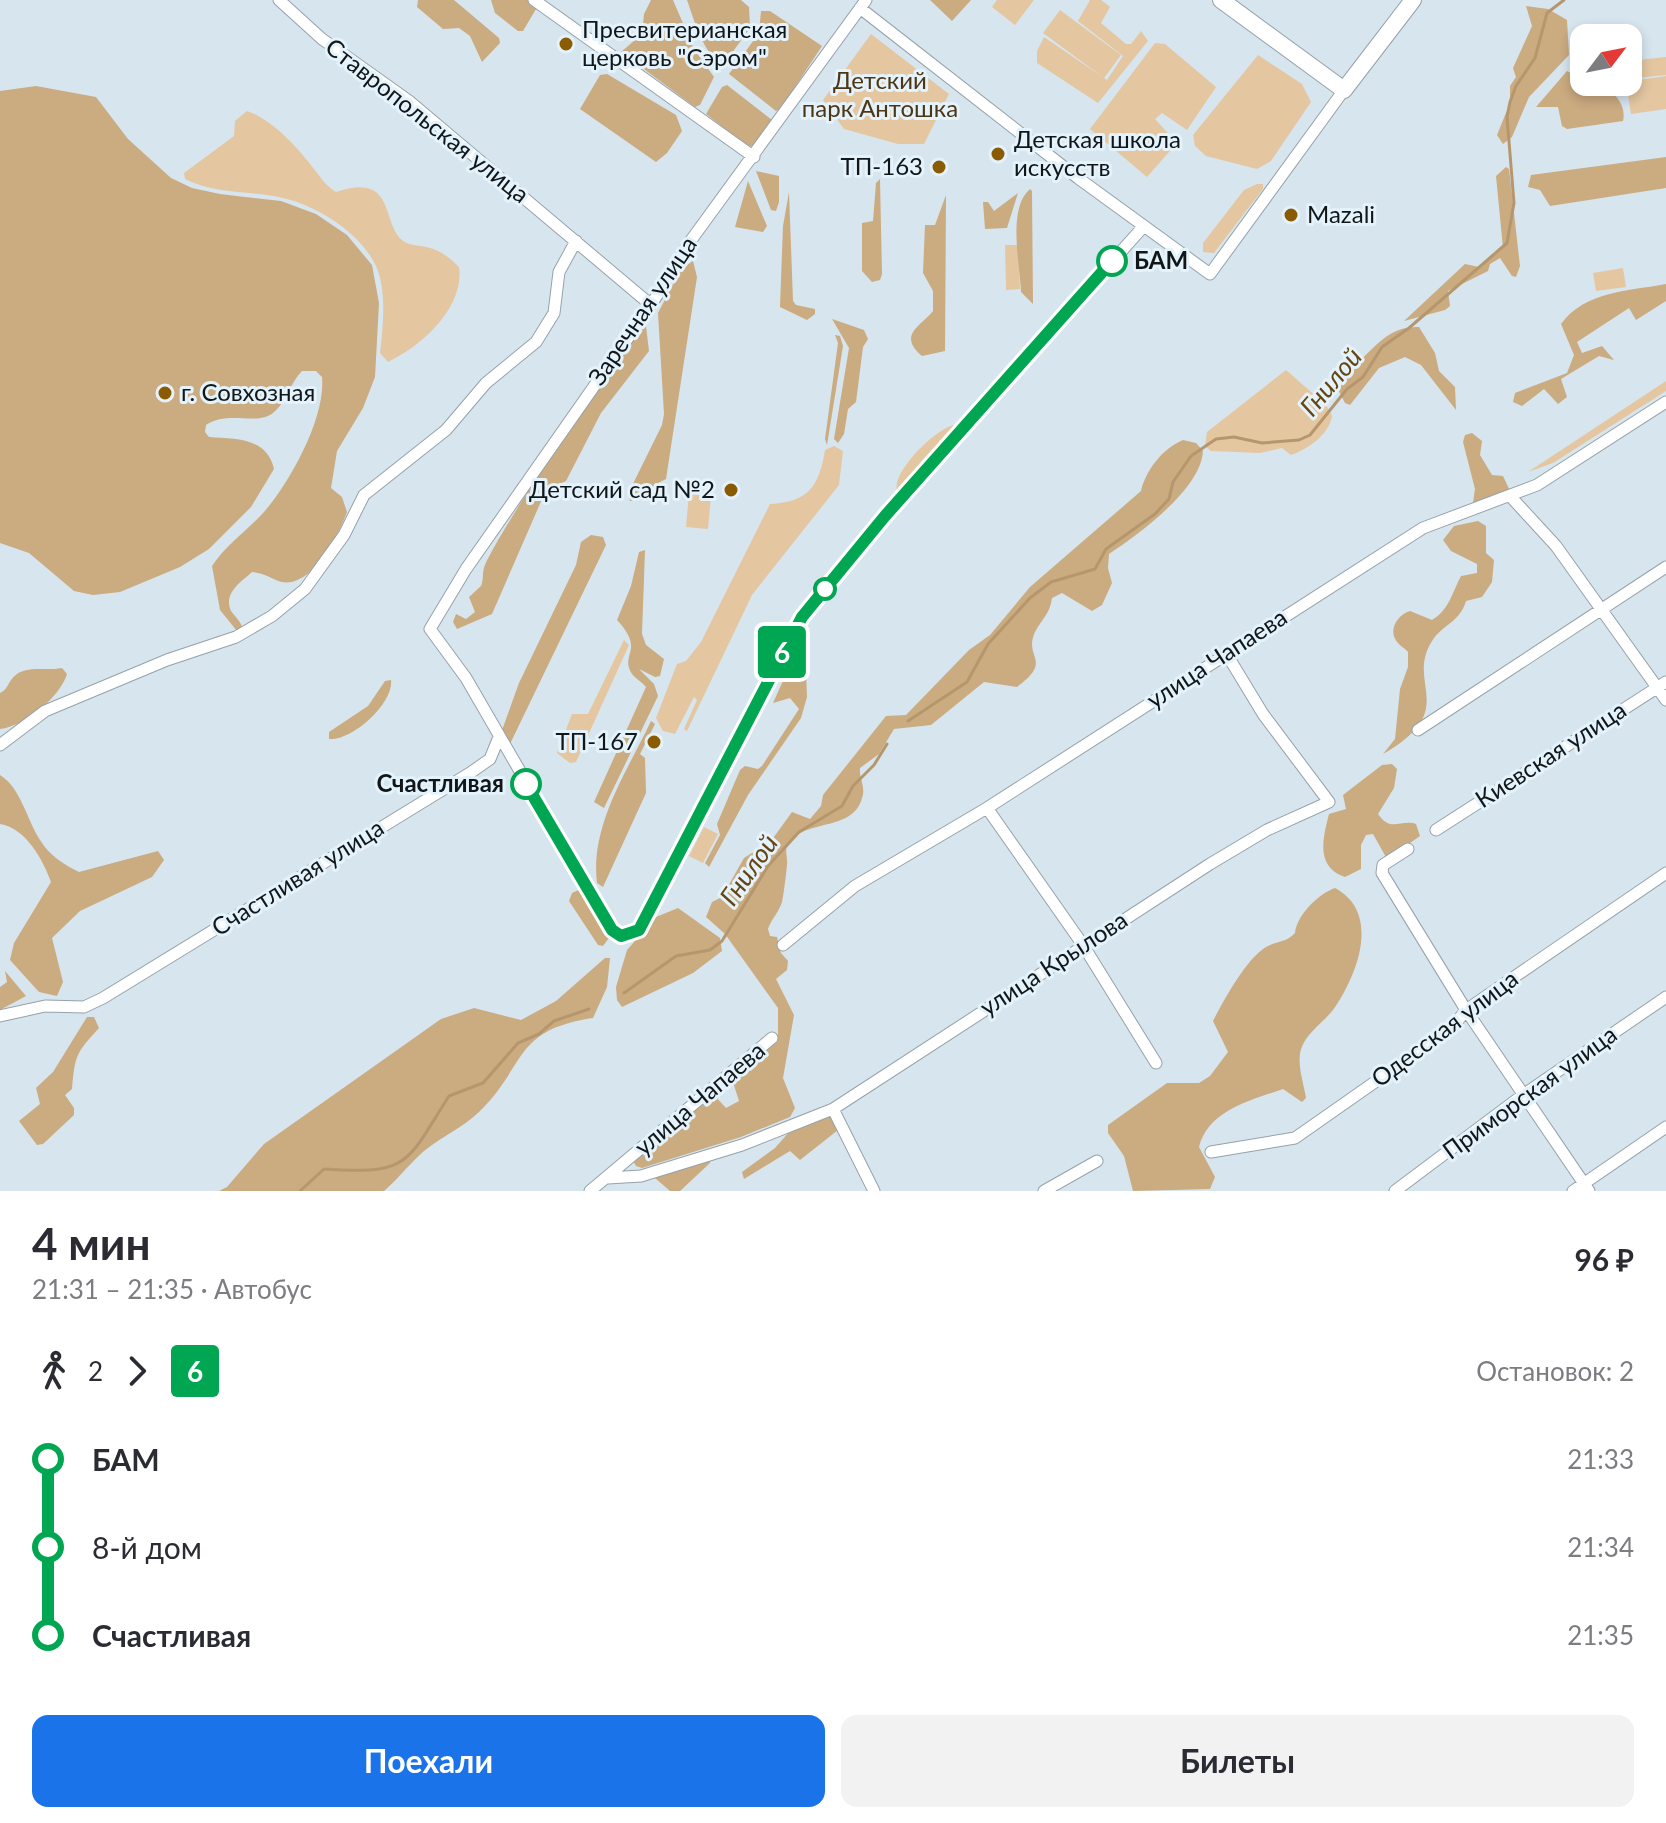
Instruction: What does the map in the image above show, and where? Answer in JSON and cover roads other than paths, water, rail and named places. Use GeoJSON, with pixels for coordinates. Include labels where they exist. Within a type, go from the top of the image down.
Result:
{"type":"FeatureCollection","features":[{"type":"Feature","properties":{"kind":"main road"},"geometry":{"type":"LineString","coordinates":[[1221,0],[1344,90],[1413,0]]}},
{"type":"Feature","properties":{"kind":"street","name":"Ставропольская улица"},"geometry":{"type":"LineString","coordinates":[[279,0],[322,39],[409,101],[651,305]]}},
{"type":"Feature","properties":{"kind":"street"},"geometry":{"type":"LineString","coordinates":[[534,0],[754,157]]}},
{"type":"Feature","properties":{"kind":"street"},"geometry":{"type":"LineString","coordinates":[[863,4],[1143,227],[1210,274],[1344,90]]}},
{"type":"Feature","properties":{"kind":"street","name":"Заречная улица"},"geometry":{"type":"LineString","coordinates":[[499,737],[466,678],[430,629],[466,569],[651,305],[689,243],[863,4]]}},
{"type":"Feature","properties":{"kind":"street"},"geometry":{"type":"LineString","coordinates":[[499,737],[612,930],[621,936],[639,930],[802,617],[885,516],[1143,227]]}},
{"type":"Feature","properties":{"kind":"street"},"geometry":{"type":"LineString","coordinates":[[0,745],[45,711],[167,660],[236,637],[272,616],[305,589],[344,535],[364,495],[446,430],[486,383],[536,342],[554,313],[559,272],[576,241]]}},
{"type":"Feature","properties":{"kind":"street","name":"улица Чапаева"},"geometry":{"type":"LineString","coordinates":[[783,945],[855,886],[987,808],[1423,528],[1537,485],[1666,402]]}},
{"type":"Feature","properties":{"kind":"street"},"geometry":{"type":"LineString","coordinates":[[1511,497],[1556,546],[1598,609],[1661,685],[1666,700]]}},
{"type":"Feature","properties":{"kind":"street"},"geometry":{"type":"LineString","coordinates":[[1418,730],[1666,567]]}},
{"type":"Feature","properties":{"kind":"street","name":"улица Крылова"},"geometry":{"type":"LineString","coordinates":[[608,1178],[641,1176],[742,1145],[833,1109],[1083,945],[1267,830],[1329,802],[1263,714],[1226,653]]}},
{"type":"Feature","properties":{"kind":"street","name":"Киевская улица"},"geometry":{"type":"LineString","coordinates":[[1436,830],[1661,685]]}},
{"type":"Feature","properties":{"kind":"street","name":"Счастливая улица"},"geometry":{"type":"LineString","coordinates":[[0,1016],[45,1006],[84,1007],[433,797],[490,759],[499,737]]}},
{"type":"Feature","properties":{"kind":"street"},"geometry":{"type":"LineString","coordinates":[[987,808],[1083,945],[1156,1063]]}},
{"type":"Feature","properties":{"kind":"street"},"geometry":{"type":"LineString","coordinates":[[1408,849],[1381,869],[1466,1010],[1587,1187]]}},
{"type":"Feature","properties":{"kind":"street","name":"Одесская улица"},"geometry":{"type":"LineString","coordinates":[[1211,1152],[1295,1138],[1452,1028],[1466,1010],[1666,873]]}},
{"type":"Feature","properties":{"kind":"street","name":"Приморская улица"},"geometry":{"type":"LineString","coordinates":[[1395,1191],[1523,1095],[1666,997]]}},
{"type":"Feature","properties":{"kind":"street","name":"улица Чапаева"},"geometry":{"type":"LineString","coordinates":[[590,1191],[772,1038]]}},
{"type":"Feature","properties":{"kind":"street"},"geometry":{"type":"LineString","coordinates":[[833,1109],[874,1191]]}},
{"type":"Feature","properties":{"kind":"street"},"geometry":{"type":"LineString","coordinates":[[1573,1191],[1587,1187],[1666,1127]]}},
{"type":"Feature","properties":{"kind":"street"},"geometry":{"type":"LineString","coordinates":[[1044,1191],[1097,1161]]}},
{"type":"Feature","properties":{"kind":"waterway","name":"Гнилой"},"geometry":{"type":"LineString","coordinates":[[908,721],[967,682],[988,644],[1030,598],[1051,582],[1095,569],[1106,549],[1155,514],[1169,499],[1173,482],[1191,456],[1216,439],[1234,437],[1262,443],[1299,440],[1310,435],[1347,389],[1363,377],[1382,347],[1409,328],[1507,243],[1514,203],[1507,117],[1510,102],[1516,86],[1535,58],[1547,13],[1564,0]]}},
{"type":"Feature","properties":{"kind":"waterway","name":"Гнилой"},"geometry":{"type":"LineString","coordinates":[[624,993],[676,956],[710,950],[722,941],[768,866],[799,832],[842,806],[853,786],[874,765],[887,744]]}},
{"type":"Feature","properties":{"kind":"waterway","name":"Гнилой"},"geometry":{"type":"LineString","coordinates":[[300,1191],[324,1169],[374,1170],[403,1160],[424,1137],[449,1096],[483,1083],[518,1043],[539,1034],[554,1021],[589,1009]]}},
{"type":"Feature","properties":{"kind":"place","name":"Пресвитерианская церковь \"Сэром\""},"geometry":{"type":"Point","coordinates":[566,44]}},
{"type":"Feature","properties":{"kind":"place","name":"Детская школа искусств"},"geometry":{"type":"Point","coordinates":[998,154]}},
{"type":"Feature","properties":{"kind":"place","name":"ТП-163"},"geometry":{"type":"Point","coordinates":[939,167]}},
{"type":"Feature","properties":{"kind":"place","name":"Mazali"},"geometry":{"type":"Point","coordinates":[1291,215]}},
{"type":"Feature","properties":{"kind":"place","name":"БАМ"},"geometry":{"type":"Point","coordinates":[1112,261]}},
{"type":"Feature","properties":{"kind":"place","name":"г. Совхозная"},"geometry":{"type":"Point","coordinates":[165,393]}},
{"type":"Feature","properties":{"kind":"place","name":"Детский сад №2"},"geometry":{"type":"Point","coordinates":[731,490]}},
{"type":"Feature","properties":{"kind":"place","name":"ТП-167"},"geometry":{"type":"Point","coordinates":[654,742]}},
{"type":"Feature","properties":{"kind":"place","name":"Счастливая"},"geometry":{"type":"Point","coordinates":[526,784]}},
{"type":"Feature","properties":{"kind":"park label","name":"Детский парк Антошка"},"geometry":{"type":"Point","coordinates":[880,95]}}]}
